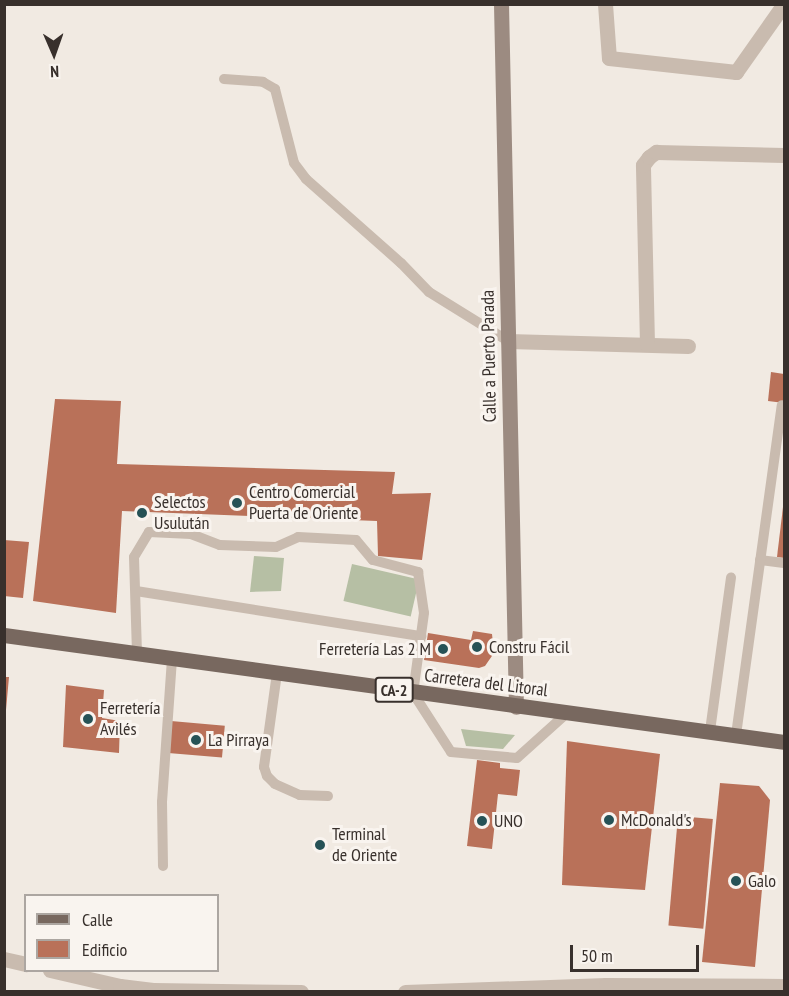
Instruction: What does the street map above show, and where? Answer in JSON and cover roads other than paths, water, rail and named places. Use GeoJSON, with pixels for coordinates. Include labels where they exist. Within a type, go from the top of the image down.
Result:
{"type":"FeatureCollection","features":[{"type":"Feature","properties":{"kind":"main road","name":"Carretera del Litoral"},"geometry":{"type":"LineString","coordinates":[[4,635],[413,693],[784,742]]}},
{"type":"Feature","properties":{"kind":"street","name":"Calle a Puerto Parada"},"geometry":{"type":"LineString","coordinates":[[501,4],[516,706]]}},
{"type":"Feature","properties":{"kind":"street"},"geometry":{"type":"LineString","coordinates":[[605,4],[609,58],[736,72],[784,4]]}},
{"type":"Feature","properties":{"kind":"street"},"geometry":{"type":"LineString","coordinates":[[647,344],[644,165],[649,157],[656,152],[784,155]]}},
{"type":"Feature","properties":{"kind":"street"},"geometry":{"type":"LineString","coordinates":[[508,340],[688,346]]}},
{"type":"Feature","properties":{"kind":"street"},"geometry":{"type":"LineString","coordinates":[[4,959],[24,964]]}},
{"type":"Feature","properties":{"kind":"street"},"geometry":{"type":"LineString","coordinates":[[57,972],[120,989],[301,992]]}},
{"type":"Feature","properties":{"kind":"street"},"geometry":{"type":"LineString","coordinates":[[405,992],[606,985],[731,988],[784,986]]}},
{"type":"Feature","properties":{"kind":"lane"},"geometry":{"type":"LineString","coordinates":[[224,79],[262,82],[275,89],[294,163],[306,178],[402,263],[429,292],[508,340]]}},
{"type":"Feature","properties":{"kind":"lane"},"geometry":{"type":"LineString","coordinates":[[736,735],[782,405]]}},
{"type":"Feature","properties":{"kind":"lane"},"geometry":{"type":"LineString","coordinates":[[137,653],[134,557],[149,532],[191,534],[220,545],[276,547],[298,537],[356,540],[373,560],[418,572],[424,613],[413,693],[451,752],[517,758],[567,713]]}},
{"type":"Feature","properties":{"kind":"lane"},"geometry":{"type":"LineString","coordinates":[[760,560],[784,563]]}},
{"type":"Feature","properties":{"kind":"lane"},"geometry":{"type":"LineString","coordinates":[[710,731],[731,577]]}},
{"type":"Feature","properties":{"kind":"lane"},"geometry":{"type":"LineString","coordinates":[[136,591],[421,636]]}},
{"type":"Feature","properties":{"kind":"lane"},"geometry":{"type":"LineString","coordinates":[[163,866],[162,802],[172,658]]}},
{"type":"Feature","properties":{"kind":"lane"},"geometry":{"type":"LineString","coordinates":[[277,673],[264,767],[267,776],[275,784],[300,795],[328,796]]}},
{"type":"Feature","properties":{"kind":"place","name":"Centro Comercial Puerta de Oriente"},"geometry":{"type":"Point","coordinates":[237,503]}},
{"type":"Feature","properties":{"kind":"place","name":"Selectos Usulután"},"geometry":{"type":"Point","coordinates":[142,513]}},
{"type":"Feature","properties":{"kind":"place","name":"Constru Fácil"},"geometry":{"type":"Point","coordinates":[477,647]}},
{"type":"Feature","properties":{"kind":"place","name":"Ferretería Las 2 M"},"geometry":{"type":"Point","coordinates":[443,649]}},
{"type":"Feature","properties":{"kind":"place","name":"Ferretería Avilés"},"geometry":{"type":"Point","coordinates":[88,719]}},
{"type":"Feature","properties":{"kind":"place","name":"La Pirraya"},"geometry":{"type":"Point","coordinates":[196,740]}},
{"type":"Feature","properties":{"kind":"place","name":"McDonald's"},"geometry":{"type":"Point","coordinates":[609,820]}},
{"type":"Feature","properties":{"kind":"place","name":"UNO"},"geometry":{"type":"Point","coordinates":[482,821]}},
{"type":"Feature","properties":{"kind":"place","name":"Terminal de Oriente"},"geometry":{"type":"Point","coordinates":[320,845]}},
{"type":"Feature","properties":{"kind":"place","name":"Galo"},"geometry":{"type":"Point","coordinates":[736,881]}}]}
